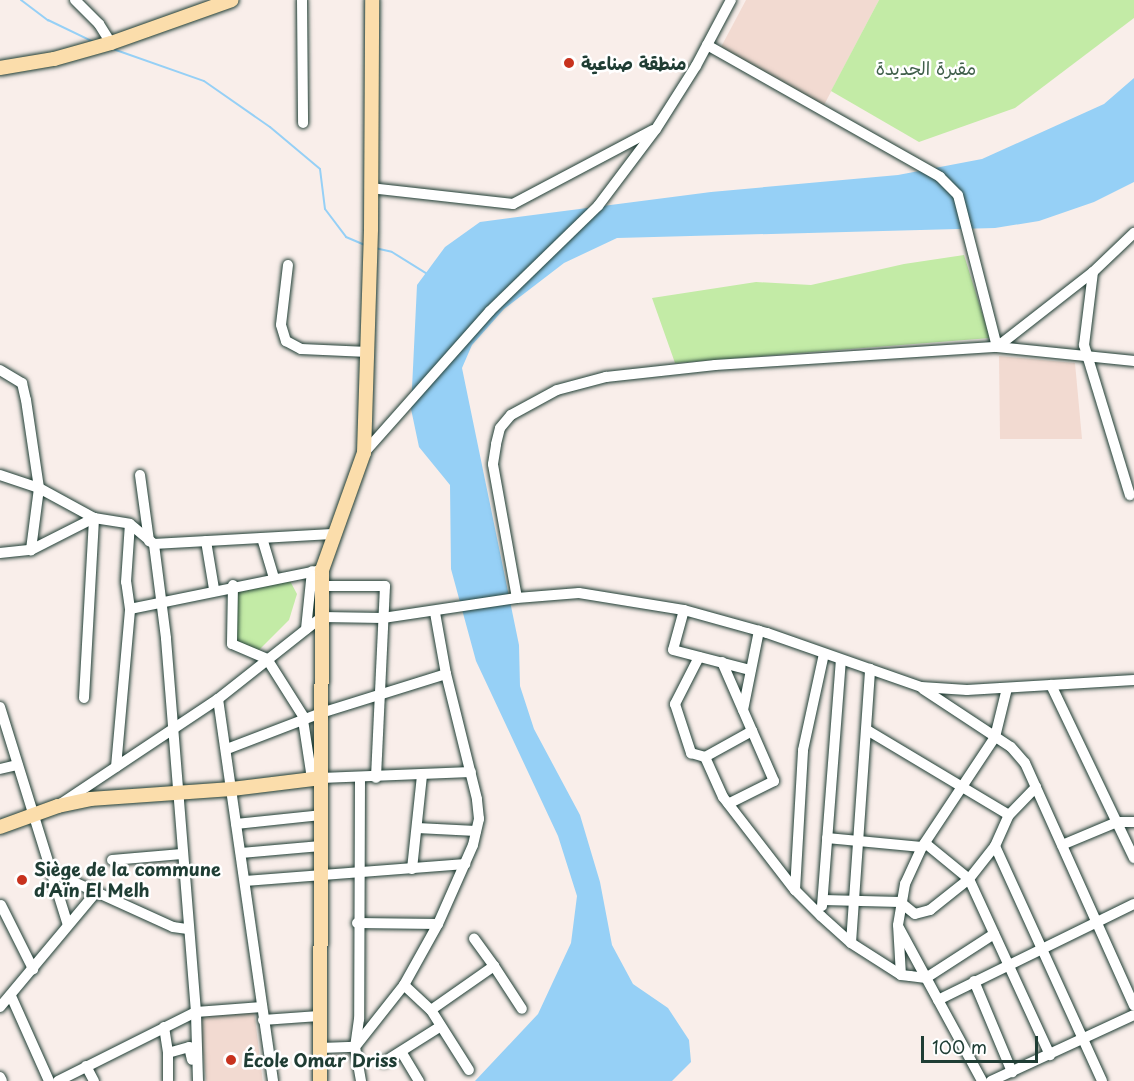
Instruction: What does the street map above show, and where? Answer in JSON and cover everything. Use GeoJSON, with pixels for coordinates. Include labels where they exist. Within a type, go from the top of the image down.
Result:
{"type":"FeatureCollection","features":[{"type":"Feature","properties":{"kind":"main road"},"geometry":{"type":"LineString","coordinates":[[0,68],[54,59],[111,43],[232,0]]}},
{"type":"Feature","properties":{"kind":"main road"},"geometry":{"type":"LineString","coordinates":[[320,1081],[321,815],[316,779],[321,713],[322,586],[317,570],[364,453],[371,253],[372,0]]}},
{"type":"Feature","properties":{"kind":"main road"},"geometry":{"type":"LineString","coordinates":[[0,827],[58,806],[90,799],[177,794],[316,779]]}},
{"type":"Feature","properties":{"kind":"street"},"geometry":{"type":"LineString","coordinates":[[75,0],[99,24],[111,43]]}},
{"type":"Feature","properties":{"kind":"street"},"geometry":{"type":"LineString","coordinates":[[302,0],[303,123]]}},
{"type":"Feature","properties":{"kind":"street"},"geometry":{"type":"LineString","coordinates":[[364,453],[489,311],[598,206],[656,129],[707,45],[731,0]]}},
{"type":"Feature","properties":{"kind":"street"},"geometry":{"type":"LineString","coordinates":[[707,45],[940,177],[958,195],[997,346]]}},
{"type":"Feature","properties":{"kind":"street"},"geometry":{"type":"LineString","coordinates":[[370,188],[513,204],[656,129]]}},
{"type":"Feature","properties":{"kind":"street"},"geometry":{"type":"LineString","coordinates":[[997,346],[1093,272],[1134,233]]}},
{"type":"Feature","properties":{"kind":"street"},"geometry":{"type":"LineString","coordinates":[[288,265],[281,325],[286,341],[301,349],[368,352]]}},
{"type":"Feature","properties":{"kind":"street"},"geometry":{"type":"LineString","coordinates":[[1093,272],[1086,354],[1130,495]]}},
{"type":"Feature","properties":{"kind":"street"},"geometry":{"type":"LineString","coordinates":[[514,598],[493,464],[500,428],[532,400],[606,377],[715,365],[997,346],[1134,361]]}},
{"type":"Feature","properties":{"kind":"street"},"geometry":{"type":"LineString","coordinates":[[0,370],[22,383],[39,488],[31,550]]}},
{"type":"Feature","properties":{"kind":"street"},"geometry":{"type":"LineString","coordinates":[[0,475],[39,488],[94,519],[130,524],[152,542],[332,534]]}},
{"type":"Feature","properties":{"kind":"street"},"geometry":{"type":"LineString","coordinates":[[140,476],[162,604],[196,1012],[197,1081]]}},
{"type":"Feature","properties":{"kind":"street"},"geometry":{"type":"LineString","coordinates":[[0,553],[31,550],[94,519]]}},
{"type":"Feature","properties":{"kind":"street"},"geometry":{"type":"LineString","coordinates":[[84,698],[94,519]]}},
{"type":"Feature","properties":{"kind":"street"},"geometry":{"type":"LineString","coordinates":[[116,767],[130,609],[126,582],[130,524]]}},
{"type":"Feature","properties":{"kind":"street"},"geometry":{"type":"LineString","coordinates":[[262,538],[274,578]]}},
{"type":"Feature","properties":{"kind":"street"},"geometry":{"type":"LineString","coordinates":[[206,541],[214,589]]}},
{"type":"Feature","properties":{"kind":"street"},"geometry":{"type":"LineString","coordinates":[[130,609],[162,604],[233,585],[317,570],[306,629]]}},
{"type":"Feature","properties":{"kind":"street"},"geometry":{"type":"LineString","coordinates":[[233,585],[232,644],[267,659],[304,720],[316,779],[360,779],[471,772]]}},
{"type":"Feature","properties":{"kind":"street"},"geometry":{"type":"LineString","coordinates":[[322,586],[385,586],[376,778]]}},
{"type":"Feature","properties":{"kind":"street"},"geometry":{"type":"LineString","coordinates":[[58,806],[218,699],[322,617],[383,618],[435,613],[514,598],[579,593],[684,610],[759,631],[921,687],[946,690],[1134,680]]}},
{"type":"Feature","properties":{"kind":"street"},"geometry":{"type":"LineString","coordinates":[[684,610],[673,650],[750,670]]}},
{"type":"Feature","properties":{"kind":"street"},"geometry":{"type":"LineString","coordinates":[[355,1047],[404,985],[438,924],[465,864],[476,831],[477,798],[446,674],[435,613]]}},
{"type":"Feature","properties":{"kind":"street"},"geometry":{"type":"LineString","coordinates":[[743,711],[759,631]]}},
{"type":"Feature","properties":{"kind":"street"},"geometry":{"type":"LineString","coordinates":[[795,890],[803,750],[824,654]]}},
{"type":"Feature","properties":{"kind":"street"},"geometry":{"type":"LineString","coordinates":[[699,657],[675,704],[691,753],[705,757],[752,731]]}},
{"type":"Feature","properties":{"kind":"street"},"geometry":{"type":"LineString","coordinates":[[822,916],[841,660]]}},
{"type":"Feature","properties":{"kind":"street"},"geometry":{"type":"LineString","coordinates":[[722,663],[774,781],[728,804]]}},
{"type":"Feature","properties":{"kind":"street"},"geometry":{"type":"LineString","coordinates":[[851,943],[870,669]]}},
{"type":"Feature","properties":{"kind":"street"},"geometry":{"type":"LineString","coordinates":[[227,749],[321,713],[446,674]]}},
{"type":"Feature","properties":{"kind":"street"},"geometry":{"type":"LineString","coordinates":[[1051,685],[1134,858]]}},
{"type":"Feature","properties":{"kind":"street"},"geometry":{"type":"LineString","coordinates":[[921,687],[995,737],[1025,763],[1134,1006]]}},
{"type":"Feature","properties":{"kind":"street"},"geometry":{"type":"LineString","coordinates":[[901,975],[898,925],[900,902],[924,845],[995,737],[1006,688]]}},
{"type":"Feature","properties":{"kind":"street"},"geometry":{"type":"LineString","coordinates":[[218,699],[273,1081]]}},
{"type":"Feature","properties":{"kind":"street"},"geometry":{"type":"LineString","coordinates":[[0,707],[4,731],[18,765],[68,926]]}},
{"type":"Feature","properties":{"kind":"street"},"geometry":{"type":"LineString","coordinates":[[867,730],[962,789],[1009,815]]}},
{"type":"Feature","properties":{"kind":"street"},"geometry":{"type":"LineString","coordinates":[[705,757],[728,804],[795,890],[851,943],[901,975],[926,978],[994,934]]}},
{"type":"Feature","properties":{"kind":"street"},"geometry":{"type":"LineString","coordinates":[[0,770],[18,765]]}},
{"type":"Feature","properties":{"kind":"street"},"geometry":{"type":"LineString","coordinates":[[412,868],[423,775]]}},
{"type":"Feature","properties":{"kind":"street"},"geometry":{"type":"LineString","coordinates":[[360,779],[357,923],[359,1019],[355,1047],[361,1081]]}},
{"type":"Feature","properties":{"kind":"street"},"geometry":{"type":"LineString","coordinates":[[823,900],[900,902],[915,914],[930,910],[969,879],[995,846],[1009,815],[1036,787]]}},
{"type":"Feature","properties":{"kind":"street"},"geometry":{"type":"LineString","coordinates":[[236,824],[321,815]]}},
{"type":"Feature","properties":{"kind":"street"},"geometry":{"type":"LineString","coordinates":[[1062,845],[1116,822],[1134,822]]}},
{"type":"Feature","properties":{"kind":"street"},"geometry":{"type":"LineString","coordinates":[[417,828],[476,831]]}},
{"type":"Feature","properties":{"kind":"street"},"geometry":{"type":"LineString","coordinates":[[827,838],[924,845],[969,879],[1050,1055]]}},
{"type":"Feature","properties":{"kind":"street"},"geometry":{"type":"LineString","coordinates":[[241,853],[321,846]]}},
{"type":"Feature","properties":{"kind":"street"},"geometry":{"type":"LineString","coordinates":[[995,846],[1102,1081]]}},
{"type":"Feature","properties":{"kind":"street"},"geometry":{"type":"LineString","coordinates":[[112,860],[182,854]]}},
{"type":"Feature","properties":{"kind":"street"},"geometry":{"type":"LineString","coordinates":[[245,881],[465,864]]}},
{"type":"Feature","properties":{"kind":"street"},"geometry":{"type":"LineString","coordinates":[[52,872],[173,927],[188,929]]}},
{"type":"Feature","properties":{"kind":"street"},"geometry":{"type":"LineString","coordinates":[[1,1005],[11,996],[96,892]]}},
{"type":"Feature","properties":{"kind":"street"},"geometry":{"type":"LineString","coordinates":[[938,1000],[1008,963],[1134,904]]}},
{"type":"Feature","properties":{"kind":"street"},"geometry":{"type":"LineString","coordinates":[[1,905],[33,969]]}},
{"type":"Feature","properties":{"kind":"street"},"geometry":{"type":"LineString","coordinates":[[357,923],[438,924]]}},
{"type":"Feature","properties":{"kind":"street"},"geometry":{"type":"LineString","coordinates":[[898,925],[982,1081]]}},
{"type":"Feature","properties":{"kind":"street"},"geometry":{"type":"LineString","coordinates":[[474,938],[522,1009]]}},
{"type":"Feature","properties":{"kind":"street"},"geometry":{"type":"LineString","coordinates":[[431,1010],[494,966]]}},
{"type":"Feature","properties":{"kind":"street"},"geometry":{"type":"LineString","coordinates":[[974,981],[1012,1072]]}},
{"type":"Feature","properties":{"kind":"street"},"geometry":{"type":"LineString","coordinates":[[404,985],[431,1010],[469,1070]]}},
{"type":"Feature","properties":{"kind":"street"},"geometry":{"type":"LineString","coordinates":[[11,996],[49,1081]]}},
{"type":"Feature","properties":{"kind":"street"},"geometry":{"type":"LineString","coordinates":[[58,1081],[196,1012],[262,1007]]}},
{"type":"Feature","properties":{"kind":"street"},"geometry":{"type":"LineString","coordinates":[[991,1081],[1134,1015]]}},
{"type":"Feature","properties":{"kind":"street"},"geometry":{"type":"LineString","coordinates":[[264,1020],[319,1016]]}},
{"type":"Feature","properties":{"kind":"street"},"geometry":{"type":"LineString","coordinates":[[384,1062],[402,1053],[441,1026]]}},
{"type":"Feature","properties":{"kind":"street"},"geometry":{"type":"LineString","coordinates":[[164,1027],[168,1053],[168,1081]]}},
{"type":"Feature","properties":{"kind":"street"},"geometry":{"type":"LineString","coordinates":[[168,1053],[189,1047],[197,1081]]}},
{"type":"Feature","properties":{"kind":"street"},"geometry":{"type":"LineString","coordinates":[[320,1048],[355,1047]]}},
{"type":"Feature","properties":{"kind":"street"},"geometry":{"type":"LineString","coordinates":[[402,1053],[419,1081]]}},
{"type":"Feature","properties":{"kind":"street"},"geometry":{"type":"LineString","coordinates":[[86,1066],[94,1081]]}},
{"type":"Feature","properties":{"kind":"shaded area"},"geometry":{"type":"Polygon","coordinates":[[[746,0],[879,0],[823,107],[721,47],[746,0]]]}},
{"type":"Feature","properties":{"kind":"shaded area"},"geometry":{"type":"Polygon","coordinates":[[[999,356],[1075,363],[1082,439],[1000,439],[999,356]]]}},
{"type":"Feature","properties":{"kind":"shaded area","name":"École Omar Driss"},"geometry":{"type":"Polygon","coordinates":[[[254,1010],[263,1081],[206,1081],[198,1017],[254,1010]]]}},
{"type":"Feature","properties":{"kind":"green space","name":"مقبرة الجديدة"},"geometry":{"type":"Polygon","coordinates":[[[879,0],[1134,0],[1134,18],[1015,108],[919,142],[831,91],[879,0]]]}},
{"type":"Feature","properties":{"kind":"green space"},"geometry":{"type":"Polygon","coordinates":[[[964,255],[990,338],[675,363],[652,298],[756,282],[811,285],[904,264],[964,255]]]}},
{"type":"Feature","properties":{"kind":"green space"},"geometry":{"type":"Polygon","coordinates":[[[289,579],[297,594],[289,620],[259,650],[238,646],[232,627],[237,589],[289,579]]]}},
{"type":"Feature","properties":{"kind":"water"},"geometry":{"type":"Polygon","coordinates":[[[1134,78],[1134,182],[1094,202],[1039,221],[995,228],[617,238],[564,263],[504,309],[472,345],[462,368],[519,645],[520,686],[534,729],[580,815],[600,882],[612,945],[633,984],[668,1008],[689,1040],[691,1062],[672,1081],[475,1081],[538,1014],[571,943],[577,896],[558,836],[476,661],[451,569],[450,485],[419,447],[411,409],[417,285],[445,247],[480,222],[711,192],[898,175],[982,159],[1104,104],[1134,78]]]}},
{"type":"Feature","properties":{"kind":"waterway"},"geometry":{"type":"LineString","coordinates":[[21,0],[48,20],[94,42]]}},
{"type":"Feature","properties":{"kind":"waterway"},"geometry":{"type":"LineString","coordinates":[[113,49],[204,81],[270,127],[320,169],[325,209],[346,237],[367,246]]}},
{"type":"Feature","properties":{"kind":"waterway"},"geometry":{"type":"LineString","coordinates":[[375,248],[392,252],[426,273]]}},
{"type":"Feature","properties":{"kind":"place","name":"منطقة صناعية"},"geometry":{"type":"Point","coordinates":[569,63]}},
{"type":"Feature","properties":{"kind":"place","name":"Siège de la commune d'Aïn El Melh"},"geometry":{"type":"Point","coordinates":[22,880]}},
{"type":"Feature","properties":{"kind":"place","name":"École Omar Driss"},"geometry":{"type":"Point","coordinates":[231,1060]}}]}
